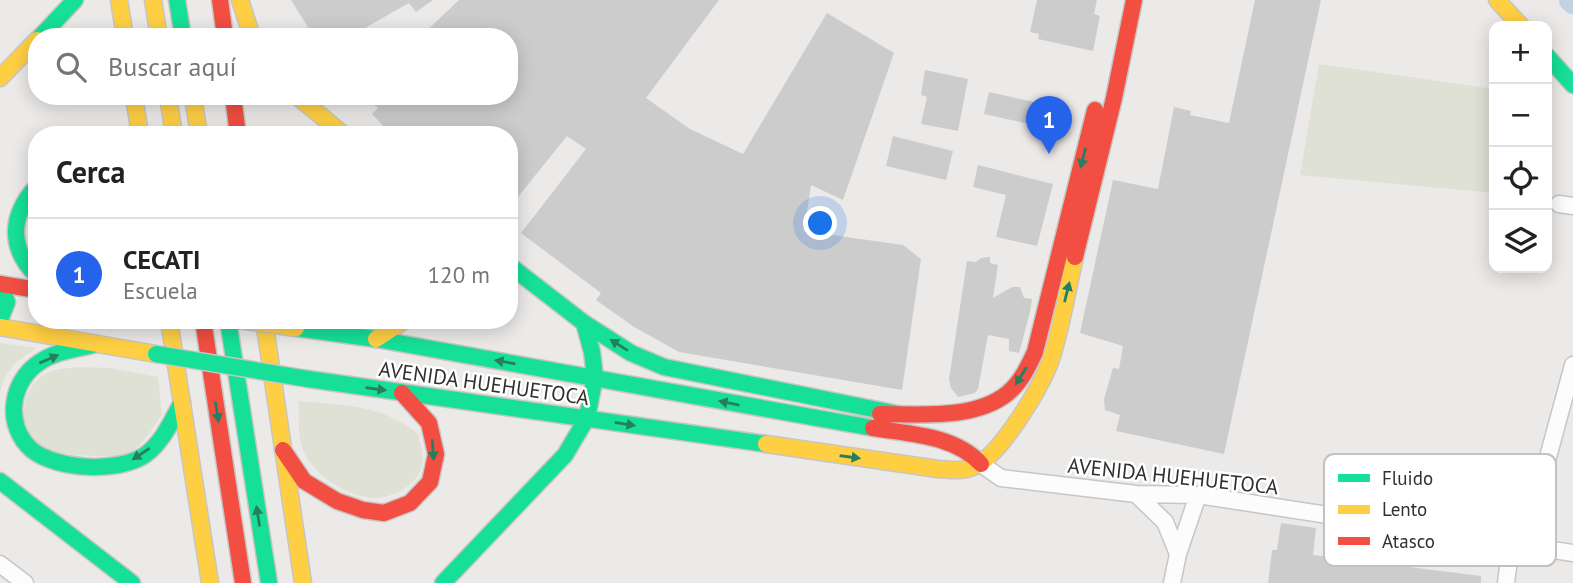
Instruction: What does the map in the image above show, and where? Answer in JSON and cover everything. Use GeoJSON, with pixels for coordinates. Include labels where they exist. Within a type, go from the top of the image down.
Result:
{"type":"FeatureCollection","features":[{"type":"Feature","properties":{"kind":"main road"},"geometry":{"type":"LineString","coordinates":[[48,28],[75,0]]}},
{"type":"Feature","properties":{"kind":"main road"},"geometry":{"type":"LineString","coordinates":[[119,0],[123,28]]}},
{"type":"Feature","properties":{"kind":"main road"},"geometry":{"type":"LineString","coordinates":[[153,0],[158,28]]}},
{"type":"Feature","properties":{"kind":"main road"},"geometry":{"type":"LineString","coordinates":[[177,0],[182,28]]}},
{"type":"Feature","properties":{"kind":"main road"},"geometry":{"type":"LineString","coordinates":[[220,0],[224,28]]}},
{"type":"Feature","properties":{"kind":"main road"},"geometry":{"type":"LineString","coordinates":[[240,0],[249,28]]}},
{"type":"Feature","properties":{"kind":"main road"},"geometry":{"type":"LineString","coordinates":[[796,416],[940,440],[959,445],[971,452],[981,464],[995,451],[1028,402],[1050,362],[1107,95],[1119,0]]}},
{"type":"Feature","properties":{"kind":"main road"},"geometry":{"type":"LineString","coordinates":[[796,416],[974,409],[1001,399],[1019,382],[1035,352],[1134,0]]}},
{"type":"Feature","properties":{"kind":"main road"},"geometry":{"type":"LineString","coordinates":[[1497,0],[1516,21]]}},
{"type":"Feature","properties":{"kind":"main road"},"geometry":{"type":"LineString","coordinates":[[0,78],[28,49]]}},
{"type":"Feature","properties":{"kind":"main road"},"geometry":{"type":"LineString","coordinates":[[1552,62],[1573,85]]}},
{"type":"Feature","properties":{"kind":"main road"},"geometry":{"type":"LineString","coordinates":[[135,105],[139,126]]}},
{"type":"Feature","properties":{"kind":"main road"},"geometry":{"type":"LineString","coordinates":[[169,105],[173,126]]}},
{"type":"Feature","properties":{"kind":"main road"},"geometry":{"type":"LineString","coordinates":[[194,105],[197,126]]}},
{"type":"Feature","properties":{"kind":"main road"},"geometry":{"type":"LineString","coordinates":[[234,105],[237,126]]}},
{"type":"Feature","properties":{"kind":"main road"},"geometry":{"type":"LineString","coordinates":[[308,105],[333,126]]}},
{"type":"Feature","properties":{"kind":"main road"},"geometry":{"type":"LineString","coordinates":[[28,194],[18,213],[15,235],[20,256],[28,265]]}},
{"type":"Feature","properties":{"kind":"main road"},"geometry":{"type":"LineString","coordinates":[[518,272],[584,323],[631,353],[664,367],[898,414]]}},
{"type":"Feature","properties":{"kind":"main road"},"geometry":{"type":"LineString","coordinates":[[0,284],[28,289]]}},
{"type":"Feature","properties":{"kind":"main road"},"geometry":{"type":"LineString","coordinates":[[0,284],[8,295],[8,309],[0,320]]}},
{"type":"Feature","properties":{"kind":"main road"},"geometry":{"type":"LineString","coordinates":[[443,583],[565,455],[587,418],[594,377],[592,352],[584,323]]}},
{"type":"Feature","properties":{"kind":"main road","name":"AVENIDA HUEHUETOCA"},"geometry":{"type":"LineString","coordinates":[[0,327],[308,379],[711,438],[938,469],[963,470],[981,464]]}},
{"type":"Feature","properties":{"kind":"main road"},"geometry":{"type":"LineString","coordinates":[[170,329],[210,583]]}},
{"type":"Feature","properties":{"kind":"main road"},"geometry":{"type":"LineString","coordinates":[[204,329],[243,583]]}},
{"type":"Feature","properties":{"kind":"main road"},"geometry":{"type":"LineString","coordinates":[[229,329],[269,583]]}},
{"type":"Feature","properties":{"kind":"main road"},"geometry":{"type":"LineString","coordinates":[[265,329],[303,583]]}},
{"type":"Feature","properties":{"kind":"main road","name":"AVENIDA HUEHUETOCA"},"geometry":{"type":"LineString","coordinates":[[303,329],[594,377],[796,416]]}},
{"type":"Feature","properties":{"kind":"main road"},"geometry":{"type":"LineString","coordinates":[[376,339],[391,329]]}},
{"type":"Feature","properties":{"kind":"main road"},"geometry":{"type":"LineString","coordinates":[[96,344],[55,355],[39,363],[24,375],[14,393],[16,428],[25,443],[44,457],[72,464],[107,467],[138,459],[164,436],[182,402]]}},
{"type":"Feature","properties":{"kind":"main road"},"geometry":{"type":"LineString","coordinates":[[283,450],[304,481],[337,501],[363,510],[384,513],[410,503],[430,482],[436,454],[429,423],[402,393]]}},
{"type":"Feature","properties":{"kind":"main road"},"geometry":{"type":"LineString","coordinates":[[0,481],[132,583]]}},
{"type":"Feature","properties":{"kind":"street"},"geometry":{"type":"LineString","coordinates":[[1546,454],[1573,365]]}},
{"type":"Feature","properties":{"kind":"street","name":"AVENIDA HUEHUETOCA"},"geometry":{"type":"LineString","coordinates":[[981,464],[1001,478],[1136,494],[1198,495],[1324,515]]}},
{"type":"Feature","properties":{"kind":"street"},"geometry":{"type":"LineString","coordinates":[[1136,494],[1165,522],[1178,554]]}},
{"type":"Feature","properties":{"kind":"street"},"geometry":{"type":"LineString","coordinates":[[1172,583],[1178,554],[1198,495]]}},
{"type":"Feature","properties":{"kind":"street"},"geometry":{"type":"LineString","coordinates":[[0,564],[13,580]]}},
{"type":"Feature","properties":{"kind":"street"},"geometry":{"type":"LineString","coordinates":[[1506,583],[1511,566]]}},
{"type":"Feature","properties":{"kind":"shaded area"},"geometry":{"type":"Polygon","coordinates":[[[1319,64],[1489,88],[1489,193],[1300,175],[1319,64]]]}},
{"type":"Feature","properties":{"kind":"shaded area"},"geometry":{"type":"Polygon","coordinates":[[[0,343],[37,348],[13,366],[0,392],[0,343]]]}},
{"type":"Feature","properties":{"kind":"shaded area"},"geometry":{"type":"Polygon","coordinates":[[[78,367],[110,368],[158,377],[162,415],[131,453],[112,456],[63,453],[49,450],[30,435],[24,418],[24,408],[35,382],[50,372],[78,367]]]}},
{"type":"Feature","properties":{"kind":"shaded area"},"geometry":{"type":"Polygon","coordinates":[[[298,401],[376,411],[404,424],[418,434],[423,461],[421,470],[410,485],[383,497],[365,497],[335,485],[317,471],[305,454],[300,439],[298,401]]]}},
{"type":"Feature","properties":{"kind":"building"},"geometry":{"type":"Polygon","coordinates":[[[291,0],[433,0],[416,12],[409,3],[365,28],[308,28],[291,0]]]}},
{"type":"Feature","properties":{"kind":"building"},"geometry":{"type":"Polygon","coordinates":[[[459,0],[719,0],[646,98],[690,129],[743,154],[827,13],[894,53],[843,200],[811,185],[804,231],[903,245],[921,259],[902,390],[679,352],[634,327],[596,300],[601,293],[521,233],[586,149],[567,136],[518,197],[518,126],[383,126],[372,114],[378,108],[374,105],[518,105],[518,28],[429,28],[459,0]]]}},
{"type":"Feature","properties":{"kind":"building"},"geometry":{"type":"Polygon","coordinates":[[[1037,0],[1097,0],[1094,14],[1100,16],[1093,51],[1038,39],[1039,34],[1030,32],[1037,0]]]}},
{"type":"Feature","properties":{"kind":"building"},"geometry":{"type":"Polygon","coordinates":[[[1255,0],[1321,0],[1224,454],[1116,431],[1120,415],[1105,410],[1104,399],[1113,368],[1119,369],[1123,346],[1080,333],[1113,180],[1158,189],[1174,107],[1191,111],[1190,115],[1229,123],[1255,0]]]}},
{"type":"Feature","properties":{"kind":"building"},"geometry":{"type":"Polygon","coordinates":[[[925,70],[968,79],[958,131],[921,124],[927,97],[921,95],[925,70]]]}},
{"type":"Feature","properties":{"kind":"building"},"geometry":{"type":"Polygon","coordinates":[[[989,92],[1066,109],[1061,131],[984,114],[989,92]]]}},
{"type":"Feature","properties":{"kind":"building"},"geometry":{"type":"Polygon","coordinates":[[[893,136],[953,151],[946,180],[886,166],[893,136]]]}},
{"type":"Feature","properties":{"kind":"building"},"geometry":{"type":"Polygon","coordinates":[[[978,165],[1053,184],[1037,246],[996,237],[1006,195],[973,187],[978,165]]]}},
{"type":"Feature","properties":{"kind":"building"},"geometry":{"type":"Polygon","coordinates":[[[990,257],[990,263],[998,265],[993,298],[1012,287],[1020,287],[1024,298],[1032,299],[1030,312],[1019,353],[1009,351],[1009,339],[988,335],[978,389],[975,393],[958,397],[951,388],[949,379],[967,261],[976,262],[990,257]]]}},
{"type":"Feature","properties":{"kind":"building"},"geometry":{"type":"Polygon","coordinates":[[[1281,523],[1316,528],[1313,555],[1324,556],[1324,566],[1401,566],[1481,576],[1481,583],[1268,583],[1272,550],[1277,550],[1281,523]]]}},
{"type":"Feature","properties":{"kind":"traffic: fast"},"geometry":{"type":"LineString","coordinates":[[49,28],[75,0]]}},
{"type":"Feature","properties":{"kind":"traffic: fast"},"geometry":{"type":"LineString","coordinates":[[177,0],[182,28]]}},
{"type":"Feature","properties":{"kind":"traffic: fast"},"geometry":{"type":"LineString","coordinates":[[1552,62],[1573,85]]}},
{"type":"Feature","properties":{"kind":"traffic: fast"},"geometry":{"type":"LineString","coordinates":[[28,197],[17,220],[16,231],[17,243],[28,265]]}},
{"type":"Feature","properties":{"kind":"traffic: fast"},"geometry":{"type":"LineString","coordinates":[[443,583],[565,455],[587,418],[595,377],[584,323],[518,272]]}},
{"type":"Feature","properties":{"kind":"traffic: fast"},"geometry":{"type":"LineString","coordinates":[[0,284],[7,302],[0,320]]}},
{"type":"Feature","properties":{"kind":"traffic: fast"},"geometry":{"type":"LineString","coordinates":[[584,323],[631,353],[664,367],[898,414]]}},
{"type":"Feature","properties":{"kind":"traffic: fast"},"geometry":{"type":"LineString","coordinates":[[229,329],[269,583]]}},
{"type":"Feature","properties":{"kind":"traffic: fast"},"geometry":{"type":"LineString","coordinates":[[303,329],[376,339],[873,428]]}},
{"type":"Feature","properties":{"kind":"traffic: fast"},"geometry":{"type":"LineString","coordinates":[[96,344],[46,358],[22,380],[14,404],[14,417],[17,429],[32,450],[57,462],[88,467],[120,465],[134,461],[157,444],[182,402]]}},
{"type":"Feature","properties":{"kind":"traffic: fast"},"geometry":{"type":"LineString","coordinates":[[156,354],[308,379]]}},
{"type":"Feature","properties":{"kind":"traffic: fast"},"geometry":{"type":"LineString","coordinates":[[308,379],[766,444]]}},
{"type":"Feature","properties":{"kind":"traffic: fast"},"geometry":{"type":"LineString","coordinates":[[0,481],[132,583]]}},
{"type":"Feature","properties":{"kind":"traffic: slow"},"geometry":{"type":"LineString","coordinates":[[119,0],[124,28]]}},
{"type":"Feature","properties":{"kind":"traffic: slow"},"geometry":{"type":"LineString","coordinates":[[153,0],[158,28]]}},
{"type":"Feature","properties":{"kind":"traffic: slow"},"geometry":{"type":"LineString","coordinates":[[240,0],[249,28]]}},
{"type":"Feature","properties":{"kind":"traffic: slow"},"geometry":{"type":"LineString","coordinates":[[1497,0],[1516,21]]}},
{"type":"Feature","properties":{"kind":"traffic: slow"},"geometry":{"type":"LineString","coordinates":[[0,78],[28,49]]}},
{"type":"Feature","properties":{"kind":"traffic: slow"},"geometry":{"type":"LineString","coordinates":[[135,105],[139,126]]}},
{"type":"Feature","properties":{"kind":"traffic: slow"},"geometry":{"type":"LineString","coordinates":[[169,105],[173,126]]}},
{"type":"Feature","properties":{"kind":"traffic: slow"},"geometry":{"type":"LineString","coordinates":[[194,105],[198,126]]}},
{"type":"Feature","properties":{"kind":"traffic: slow"},"geometry":{"type":"LineString","coordinates":[[308,105],[333,126]]}},
{"type":"Feature","properties":{"kind":"traffic: slow"},"geometry":{"type":"LineString","coordinates":[[766,444],[938,469],[962,470],[975,466],[996,449],[1007,435],[1045,374],[1057,337],[1075,257]]}},
{"type":"Feature","properties":{"kind":"traffic: slow"},"geometry":{"type":"LineString","coordinates":[[0,327],[156,354]]}},
{"type":"Feature","properties":{"kind":"traffic: slow"},"geometry":{"type":"LineString","coordinates":[[170,329],[210,583]]}},
{"type":"Feature","properties":{"kind":"traffic: slow"},"geometry":{"type":"LineString","coordinates":[[265,329],[303,583]]}},
{"type":"Feature","properties":{"kind":"traffic: slow"},"geometry":{"type":"LineString","coordinates":[[376,339],[391,329]]}},
{"type":"Feature","properties":{"kind":"traffic: jam"},"geometry":{"type":"LineString","coordinates":[[220,0],[224,28]]}},
{"type":"Feature","properties":{"kind":"traffic: jam"},"geometry":{"type":"LineString","coordinates":[[1075,257],[1114,98],[1134,0]]}},
{"type":"Feature","properties":{"kind":"traffic: jam"},"geometry":{"type":"LineString","coordinates":[[234,105],[237,126]]}},
{"type":"Feature","properties":{"kind":"traffic: jam"},"geometry":{"type":"LineString","coordinates":[[880,414],[964,412],[995,402],[1013,389],[1035,352],[1095,110]]}},
{"type":"Feature","properties":{"kind":"traffic: jam"},"geometry":{"type":"LineString","coordinates":[[0,284],[28,289]]}},
{"type":"Feature","properties":{"kind":"traffic: jam"},"geometry":{"type":"LineString","coordinates":[[204,329],[243,583]]}},
{"type":"Feature","properties":{"kind":"traffic: jam"},"geometry":{"type":"LineString","coordinates":[[283,450],[304,481],[337,501],[363,510],[384,513],[410,503],[430,482],[436,454],[429,423],[402,393]]}},
{"type":"Feature","properties":{"kind":"traffic: jam"},"geometry":{"type":"LineString","coordinates":[[873,428],[945,441],[970,454],[981,464]]}},
{"type":"Feature","properties":{"kind":"place","name":"CECATI"},"geometry":{"type":"Point","coordinates":[1049,154]}}]}
